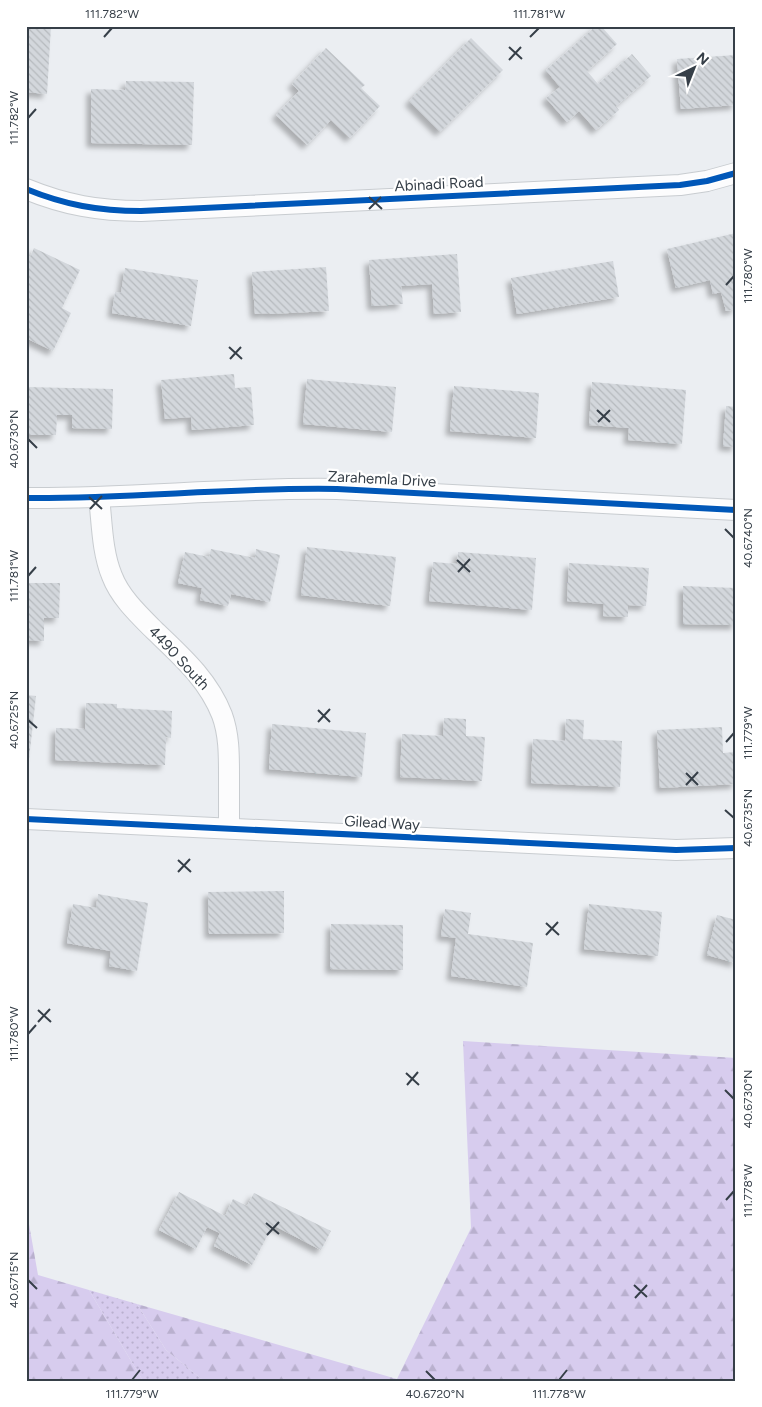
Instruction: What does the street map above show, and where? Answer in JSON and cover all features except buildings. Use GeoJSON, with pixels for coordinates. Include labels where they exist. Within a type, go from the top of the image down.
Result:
{"type":"FeatureCollection","features":[{"type":"Feature","properties":{"kind":"street","name":"Abinadi Road"},"geometry":{"type":"LineString","coordinates":[[26,189],[52,199],[84,207],[117,211],[141,211],[680,185],[736,173]]}},
{"type":"Feature","properties":{"kind":"street","name":"Zarahemla Drive"},"geometry":{"type":"LineString","coordinates":[[26,498],[99,497],[279,489],[337,489],[736,510]]}},
{"type":"Feature","properties":{"kind":"street","name":"4490 South"},"geometry":{"type":"LineString","coordinates":[[99,497],[104,549],[112,577],[119,590],[140,616],[199,675],[209,689],[222,716],[229,746],[229,828]]}},
{"type":"Feature","properties":{"kind":"street","name":"Gilead Way"},"geometry":{"type":"LineString","coordinates":[[26,819],[676,850],[736,848]]}},
{"type":"Feature","properties":{"kind":"green space"},"geometry":{"type":"Polygon","coordinates":[[[463,1041],[736,1058],[736,1381],[204,1381],[166,1350],[137,1304],[397,1379],[471,1228],[463,1041]]]}},
{"type":"Feature","properties":{"kind":"green space"},"geometry":{"type":"Polygon","coordinates":[[[26,1207],[38,1275],[89,1290],[143,1381],[26,1381],[26,1207]]]}},
{"type":"Feature","properties":{"kind":"green space"},"geometry":{"type":"Polygon","coordinates":[[[89,1290],[137,1304],[166,1350],[204,1381],[143,1381],[89,1290]]]}},
{"type":"Feature","properties":{"kind":"cycle path"},"geometry":{"type":"LineString","coordinates":[[26,189],[82,206],[111,210],[141,211],[680,185],[707,181],[736,173]]}},
{"type":"Feature","properties":{"kind":"cycle path"},"geometry":{"type":"LineString","coordinates":[[26,498],[337,489],[736,510]]}},
{"type":"Feature","properties":{"kind":"cycle path"},"geometry":{"type":"LineString","coordinates":[[26,819],[676,850],[736,848]]}}]}
